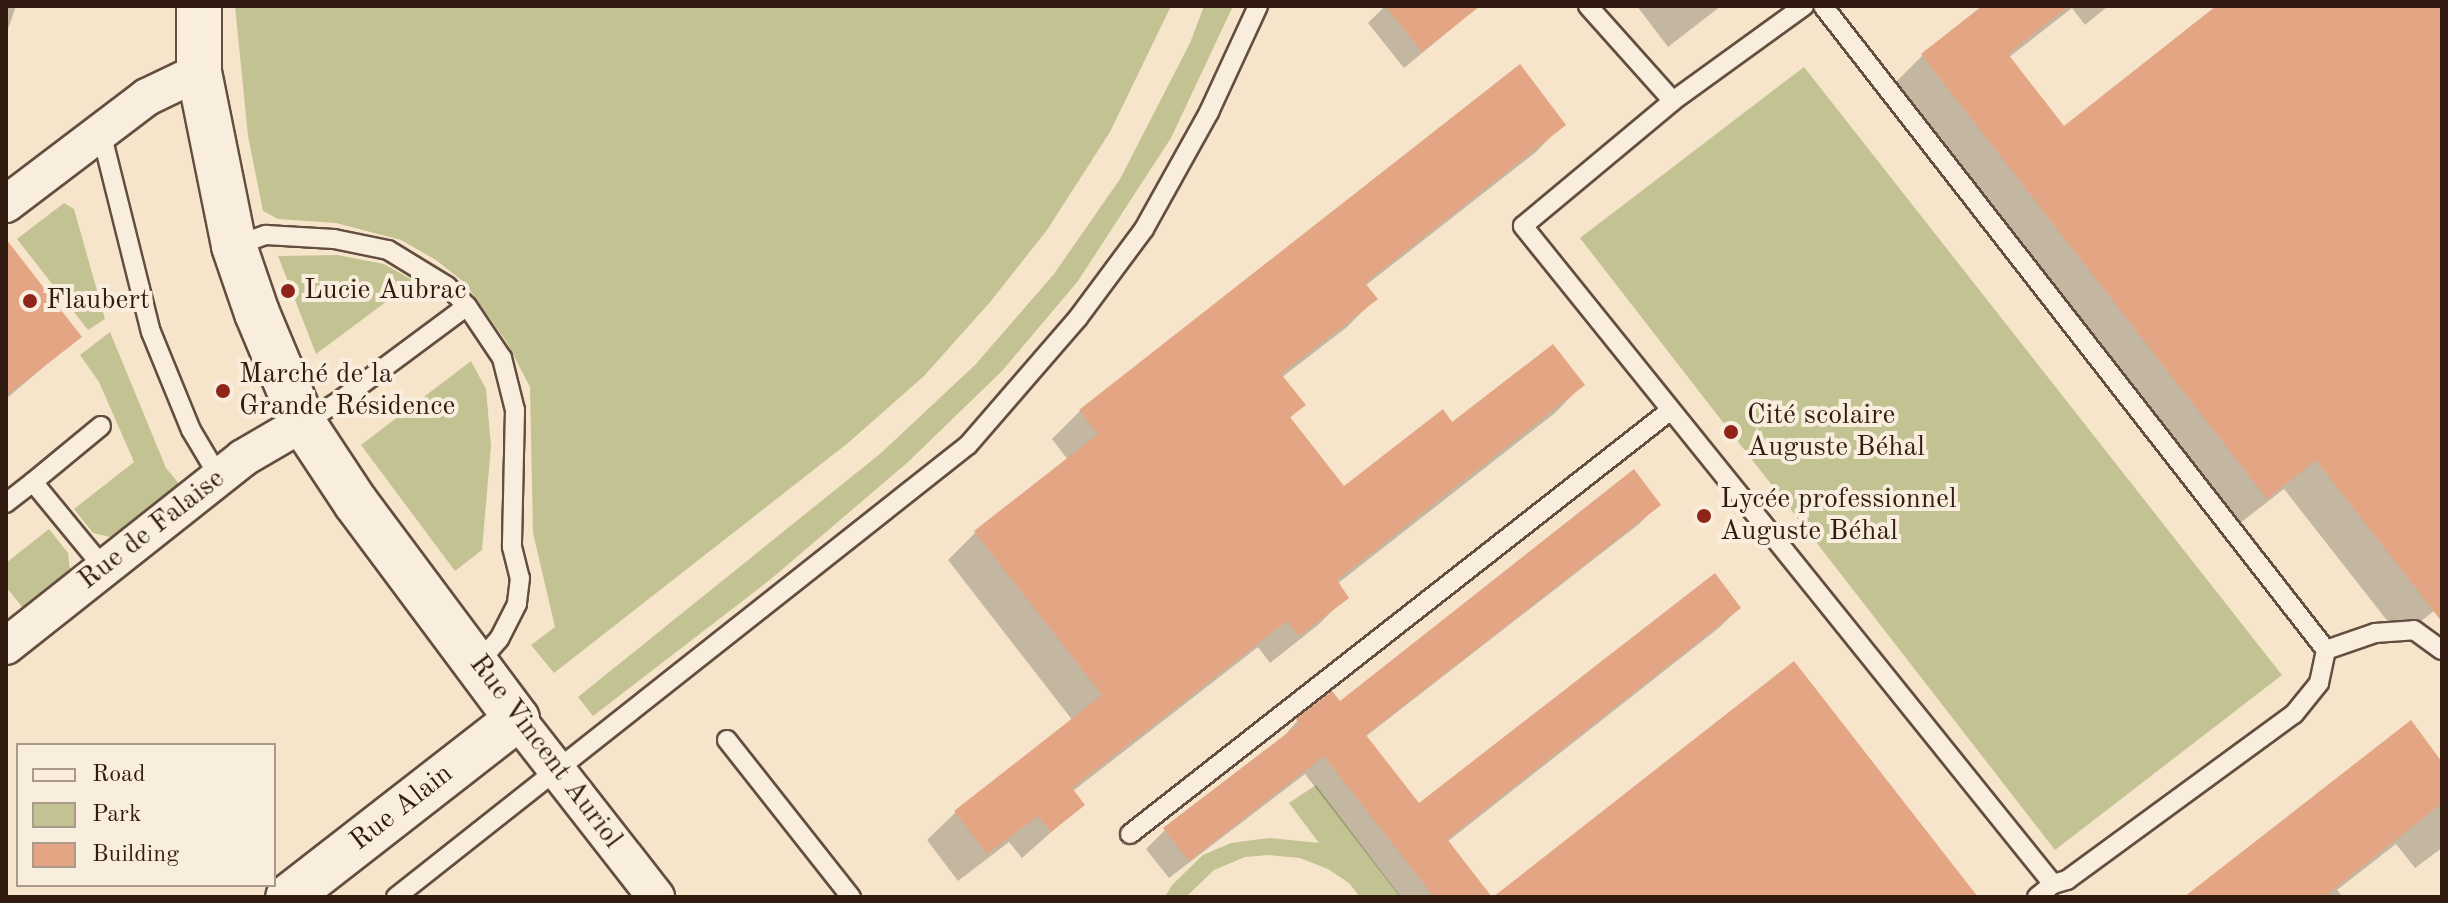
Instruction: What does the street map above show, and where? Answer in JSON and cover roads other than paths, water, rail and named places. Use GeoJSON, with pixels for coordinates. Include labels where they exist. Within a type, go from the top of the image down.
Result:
{"type":"FeatureCollection","features":[{"type":"Feature","properties":{"kind":"street","name":"Rue Vincent Auriol"},"geometry":{"type":"LineString","coordinates":[[199,6],[199,72],[234,246],[257,313],[303,423],[356,503],[433,608],[656,897]]}},
{"type":"Feature","properties":{"kind":"street"},"geometry":{"type":"LineString","coordinates":[[6,204],[147,97],[199,72]]}},
{"type":"Feature","properties":{"kind":"street","name":"Rue de Falaise"},"geometry":{"type":"LineString","coordinates":[[6,646],[219,477],[303,423]]}},
{"type":"Feature","properties":{"kind":"street","name":"Rue Alain"},"geometry":{"type":"LineString","coordinates":[[288,897],[517,719]]}},
{"type":"Feature","properties":{"kind":"lane"},"geometry":{"type":"LineString","coordinates":[[396,897],[968,445],[1078,318],[1144,229],[1209,112],[1258,6]]}},
{"type":"Feature","properties":{"kind":"lane"},"geometry":{"type":"LineString","coordinates":[[1588,6],[1673,101]]}},
{"type":"Feature","properties":{"kind":"lane"},"geometry":{"type":"LineString","coordinates":[[1804,6],[1673,101],[1523,226],[2053,884]]}},
{"type":"Feature","properties":{"kind":"lane"},"geometry":{"type":"LineString","coordinates":[[1823,6],[2326,650],[2319,683],[2294,714],[2067,880],[2053,884],[2037,897]]}},
{"type":"Feature","properties":{"kind":"lane"},"geometry":{"type":"LineString","coordinates":[[101,132],[151,332],[191,430],[219,477]]}},
{"type":"Feature","properties":{"kind":"lane"},"geometry":{"type":"LineString","coordinates":[[234,246],[266,235],[334,239],[388,250],[418,265],[467,306],[502,358],[515,410],[512,547],[520,578],[517,604],[499,639],[478,663]]}},
{"type":"Feature","properties":{"kind":"lane"},"geometry":{"type":"LineString","coordinates":[[303,423],[335,404],[467,306]]}},
{"type":"Feature","properties":{"kind":"lane"},"geometry":{"type":"LineString","coordinates":[[1130,834],[1671,410]]}},
{"type":"Feature","properties":{"kind":"lane"},"geometry":{"type":"LineString","coordinates":[[6,503],[101,426]]}},
{"type":"Feature","properties":{"kind":"lane"},"geometry":{"type":"LineString","coordinates":[[33,482],[104,568]]}},
{"type":"Feature","properties":{"kind":"lane"},"geometry":{"type":"LineString","coordinates":[[2326,650],[2375,633],[2414,630],[2442,650]]}},
{"type":"Feature","properties":{"kind":"lane"},"geometry":{"type":"LineString","coordinates":[[727,740],[851,897]]}},
{"type":"Feature","properties":{"kind":"place","name":"Lucie Aubrac"},"geometry":{"type":"Point","coordinates":[288,291]}},
{"type":"Feature","properties":{"kind":"place","name":"Flaubert"},"geometry":{"type":"Point","coordinates":[30,301]}},
{"type":"Feature","properties":{"kind":"place","name":"Marché de la Grande Résidence"},"geometry":{"type":"Point","coordinates":[223,391]}},
{"type":"Feature","properties":{"kind":"place","name":"Cité scolaire Auguste Béhal"},"geometry":{"type":"Point","coordinates":[1731,432]}},
{"type":"Feature","properties":{"kind":"place","name":"Lycée professionnel Auguste Béhal"},"geometry":{"type":"Point","coordinates":[1704,516]}}]}
